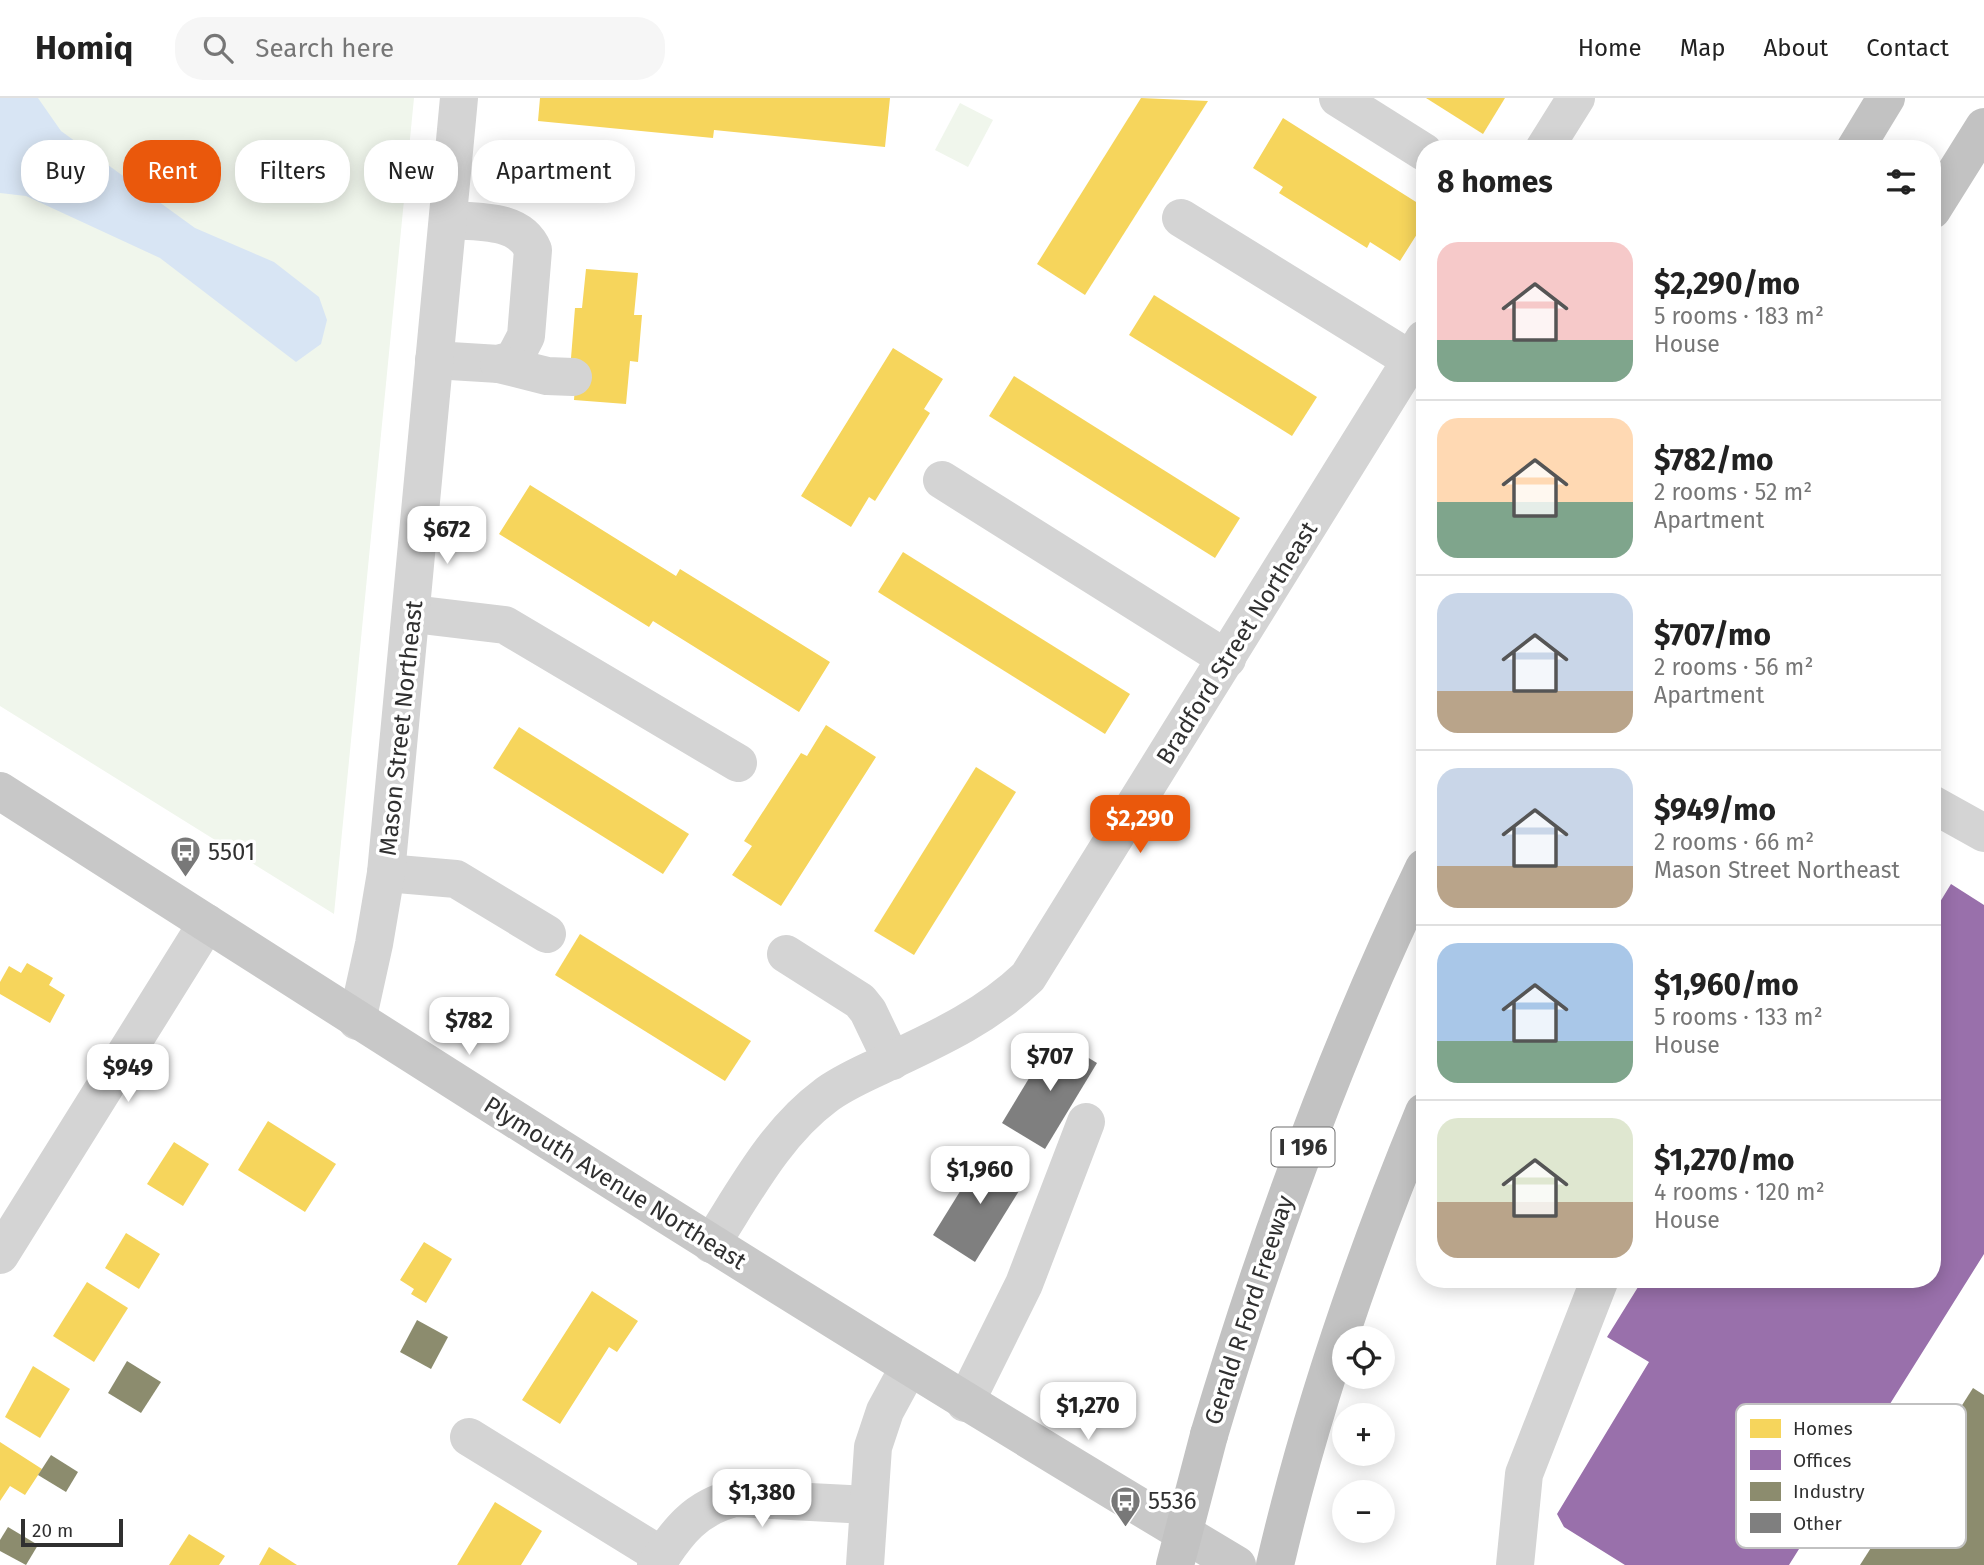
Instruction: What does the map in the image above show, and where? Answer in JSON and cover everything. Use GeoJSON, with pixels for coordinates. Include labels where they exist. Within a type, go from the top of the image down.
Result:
{"type":"FeatureCollection","features":[{"type":"Feature","properties":{"kind":"highway"},"geometry":{"type":"LineString","coordinates":[[1860,140],[1886,98]]}},
{"type":"Feature","properties":{"kind":"highway"},"geometry":{"type":"LineString","coordinates":[[1941,196],[1984,127]]}},
{"type":"Feature","properties":{"kind":"highway","name":"Gerald R Ford Freeway"},"geometry":{"type":"LineString","coordinates":[[1175,1565],[1209,1435],[1262,1262],[1303,1146],[1377,969],[1416,885]]}},
{"type":"Feature","properties":{"kind":"highway"},"geometry":{"type":"LineString","coordinates":[[1275,1565],[1294,1489],[1356,1289],[1416,1133]]}},
{"type":"Feature","properties":{"kind":"main road","name":"Plymouth Avenue Northeast"},"geometry":{"type":"LineString","coordinates":[[0,791],[356,1021],[965,1404],[1237,1565]]}},
{"type":"Feature","properties":{"kind":"street","name":"Mason Street Northeast"},"geometry":{"type":"LineString","coordinates":[[356,1021],[374,944],[386,873],[413,614],[459,98]]}},
{"type":"Feature","properties":{"kind":"street"},"geometry":{"type":"LineString","coordinates":[[1338,98],[1416,147]]}},
{"type":"Feature","properties":{"kind":"street"},"geometry":{"type":"LineString","coordinates":[[1550,140],[1576,98]]}},
{"type":"Feature","properties":{"kind":"street"},"geometry":{"type":"LineString","coordinates":[[1181,218],[1416,349]]}},
{"type":"Feature","properties":{"kind":"street"},"geometry":{"type":"LineString","coordinates":[[448,220],[508,227],[530,241],[533,250],[526,336],[514,359],[499,364]]}},
{"type":"Feature","properties":{"kind":"street","name":"Bradford Street Northeast"},"geometry":{"type":"LineString","coordinates":[[711,1244],[763,1163],[801,1115],[827,1094],[948,1034],[993,1008],[1028,978],[1416,353]]}},
{"type":"Feature","properties":{"kind":"street"},"geometry":{"type":"LineString","coordinates":[[434,360],[499,364],[547,376],[573,377]]}},
{"type":"Feature","properties":{"kind":"street"},"geometry":{"type":"LineString","coordinates":[[942,480],[1227,659]]}},
{"type":"Feature","properties":{"kind":"street"},"geometry":{"type":"LineString","coordinates":[[413,614],[505,625],[738,762]]}},
{"type":"Feature","properties":{"kind":"street"},"geometry":{"type":"LineString","coordinates":[[1941,809],[1984,833]]}},
{"type":"Feature","properties":{"kind":"street"},"geometry":{"type":"LineString","coordinates":[[386,873],[456,879],[547,933]]}},
{"type":"Feature","properties":{"kind":"street"},"geometry":{"type":"LineString","coordinates":[[0,1255],[207,923]]}},
{"type":"Feature","properties":{"kind":"street"},"geometry":{"type":"LineString","coordinates":[[786,954],[860,1001],[868,1011],[892,1061]]}},
{"type":"Feature","properties":{"kind":"street"},"geometry":{"type":"LineString","coordinates":[[965,1404],[1024,1284],[1086,1122]]}},
{"type":"Feature","properties":{"kind":"street"},"geometry":{"type":"LineString","coordinates":[[1515,1565],[1524,1474],[1596,1288]]}},
{"type":"Feature","properties":{"kind":"street"},"geometry":{"type":"LineString","coordinates":[[865,1565],[870,1468],[878,1429],[909,1367]]}},
{"type":"Feature","properties":{"kind":"street"},"geometry":{"type":"LineString","coordinates":[[470,1437],[659,1561],[691,1517],[713,1503],[735,1498],[868,1505]]}},
{"type":"Feature","properties":{"kind":"shaded area"},"geometry":{"type":"Polygon","coordinates":[[[0,98],[414,98],[410,140],[364,140],[364,203],[404,203],[334,914],[0,706],[0,98]]]}},
{"type":"Feature","properties":{"kind":"shaded area"},"geometry":{"type":"Polygon","coordinates":[[[960,103],[993,120],[968,167],[935,150],[960,103]]]}},
{"type":"Feature","properties":{"kind":"water"},"geometry":{"type":"Polygon","coordinates":[[[0,98],[38,98],[61,131],[73,140],[21,140],[21,195],[0,193],[0,98]]]}},
{"type":"Feature","properties":{"kind":"water"},"geometry":{"type":"Polygon","coordinates":[[[109,166],[123,176],[123,203],[160,203],[195,228],[274,262],[319,297],[327,320],[321,344],[296,362],[160,258],[41,203],[109,203],[109,166]]]}},
{"type":"Feature","properties":{"kind":"building: Homes"},"geometry":{"type":"Polygon","coordinates":[[[540,98],[890,98],[885,147],[714,130],[713,138],[538,121],[540,98]]]}},
{"type":"Feature","properties":{"kind":"building: Homes"},"geometry":{"type":"Polygon","coordinates":[[[1141,98],[1208,101],[1085,295],[1037,264],[1141,98]]]}},
{"type":"Feature","properties":{"kind":"building: Homes"},"geometry":{"type":"Polygon","coordinates":[[[1426,98],[1505,98],[1483,134],[1426,98]]]}},
{"type":"Feature","properties":{"kind":"building: Homes"},"geometry":{"type":"Polygon","coordinates":[[[1283,118],[1416,202],[1416,236],[1400,261],[1370,242],[1367,248],[1279,193],[1283,187],[1253,168],[1283,118]]]}},
{"type":"Feature","properties":{"kind":"building: Homes"},"geometry":{"type":"Polygon","coordinates":[[[586,269],[638,273],[634,315],[642,315],[638,362],[630,361],[626,404],[574,400],[577,359],[571,358],[575,308],[582,308],[586,269]]]}},
{"type":"Feature","properties":{"kind":"building: Homes"},"geometry":{"type":"Polygon","coordinates":[[[1154,295],[1317,397],[1292,436],[1129,335],[1154,295]]]}},
{"type":"Feature","properties":{"kind":"building: Homes"},"geometry":{"type":"Polygon","coordinates":[[[893,348],[943,379],[924,409],[930,413],[875,501],[869,497],[851,527],[801,496],[893,348]]]}},
{"type":"Feature","properties":{"kind":"building: Homes"},"geometry":{"type":"Polygon","coordinates":[[[1014,376],[1240,518],[1215,558],[989,416],[1014,376]]]}},
{"type":"Feature","properties":{"kind":"building: Homes"},"geometry":{"type":"Polygon","coordinates":[[[530,485],[676,576],[680,569],[830,662],[799,712],[653,621],[649,627],[499,534],[530,485]]]}},
{"type":"Feature","properties":{"kind":"building: Homes"},"geometry":{"type":"Polygon","coordinates":[[[903,552],[1130,694],[1105,734],[878,592],[903,552]]]}},
{"type":"Feature","properties":{"kind":"building: Homes"},"geometry":{"type":"Polygon","coordinates":[[[826,725],[876,757],[781,906],[732,875],[752,846],[744,841],[801,753],[807,756],[826,725]]]}},
{"type":"Feature","properties":{"kind":"building: Homes"},"geometry":{"type":"Polygon","coordinates":[[[519,727],[689,834],[663,874],[493,768],[519,727]]]}},
{"type":"Feature","properties":{"kind":"building: Homes"},"geometry":{"type":"Polygon","coordinates":[[[976,767],[1016,792],[914,955],[874,931],[976,767]]]}},
{"type":"Feature","properties":{"kind":"building: Homes"},"geometry":{"type":"Polygon","coordinates":[[[580,934],[751,1041],[725,1081],[555,975],[580,934]]]}},
{"type":"Feature","properties":{"kind":"building: Homes"},"geometry":{"type":"Polygon","coordinates":[[[27,963],[53,978],[49,985],[65,995],[50,1023],[0,994],[0,982],[9,966],[21,973],[27,963]]]}},
{"type":"Feature","properties":{"kind":"building: Homes"},"geometry":{"type":"Polygon","coordinates":[[[268,1121],[336,1164],[305,1212],[238,1170],[268,1121]]]}},
{"type":"Feature","properties":{"kind":"building: Homes"},"geometry":{"type":"Polygon","coordinates":[[[174,1142],[209,1164],[183,1206],[147,1184],[174,1142]]]}},
{"type":"Feature","properties":{"kind":"building: Homes"},"geometry":{"type":"Polygon","coordinates":[[[126,1233],[160,1254],[139,1289],[105,1268],[126,1233]]]}},
{"type":"Feature","properties":{"kind":"building: Homes"},"geometry":{"type":"Polygon","coordinates":[[[424,1242],[452,1259],[426,1303],[411,1294],[414,1289],[400,1280],[424,1242]]]}},
{"type":"Feature","properties":{"kind":"building: Homes"},"geometry":{"type":"Polygon","coordinates":[[[87,1282],[128,1308],[94,1362],[53,1336],[87,1282]]]}},
{"type":"Feature","properties":{"kind":"building: Homes"},"geometry":{"type":"Polygon","coordinates":[[[592,1291],[638,1321],[617,1352],[609,1347],[560,1424],[522,1400],[592,1291]]]}},
{"type":"Feature","properties":{"kind":"building: Homes"},"geometry":{"type":"Polygon","coordinates":[[[33,1366],[70,1389],[40,1438],[5,1417],[33,1366]]]}},
{"type":"Feature","properties":{"kind":"building: Homes"},"geometry":{"type":"Polygon","coordinates":[[[0,1442],[42,1469],[25,1495],[10,1486],[0,1501],[0,1442]]]}},
{"type":"Feature","properties":{"kind":"building: Homes"},"geometry":{"type":"Polygon","coordinates":[[[495,1502],[542,1531],[521,1565],[457,1565],[495,1502]]]}},
{"type":"Feature","properties":{"kind":"building: Homes"},"geometry":{"type":"Polygon","coordinates":[[[189,1534],[225,1556],[219,1565],[169,1565],[189,1534]]]}},
{"type":"Feature","properties":{"kind":"building: Homes"},"geometry":{"type":"Polygon","coordinates":[[[269,1547],[297,1565],[259,1565],[269,1547]]]}},
{"type":"Feature","properties":{"kind":"building: Offices"},"geometry":{"type":"Polygon","coordinates":[[[1951,884],[1984,905],[1984,1254],[1890,1404],[1736,1404],[1736,1548],[1800,1548],[1789,1565],[1625,1565],[1564,1527],[1557,1514],[1649,1362],[1607,1337],[1637,1288],[1941,1288],[1941,900],[1951,884]]]}},
{"type":"Feature","properties":{"kind":"building: Industry"},"geometry":{"type":"Polygon","coordinates":[[[417,1320],[448,1337],[431,1369],[400,1352],[417,1320]]]}},
{"type":"Feature","properties":{"kind":"building: Industry"},"geometry":{"type":"Polygon","coordinates":[[[127,1361],[161,1382],[141,1413],[108,1393],[127,1361]]]}},
{"type":"Feature","properties":{"kind":"building: Industry"},"geometry":{"type":"Polygon","coordinates":[[[1973,1388],[1984,1395],[1984,1565],[1860,1565],[1871,1548],[1966,1548],[1966,1404],[1963,1404],[1973,1388]]]}},
{"type":"Feature","properties":{"kind":"building: Industry"},"geometry":{"type":"Polygon","coordinates":[[[51,1455],[78,1472],[66,1492],[38,1475],[51,1455]]]}},
{"type":"Feature","properties":{"kind":"building: Industry"},"geometry":{"type":"Polygon","coordinates":[[[8,1527],[38,1545],[26,1565],[0,1551],[0,1540],[8,1527]]]}},
{"type":"Feature","properties":{"kind":"building: Other"},"geometry":{"type":"Polygon","coordinates":[[[1054,1037],[1097,1063],[1045,1149],[1002,1123],[1054,1037]]]}},
{"type":"Feature","properties":{"kind":"building: Other"},"geometry":{"type":"Polygon","coordinates":[[[985,1151],[1027,1178],[975,1262],[933,1235],[985,1151]]]}},
{"type":"Feature","properties":{"kind":"place","name":"5501"},"geometry":{"type":"Point","coordinates":[185,879]}},
{"type":"Feature","properties":{"kind":"place","name":"5536"},"geometry":{"type":"Point","coordinates":[1125,1528]}}]}
